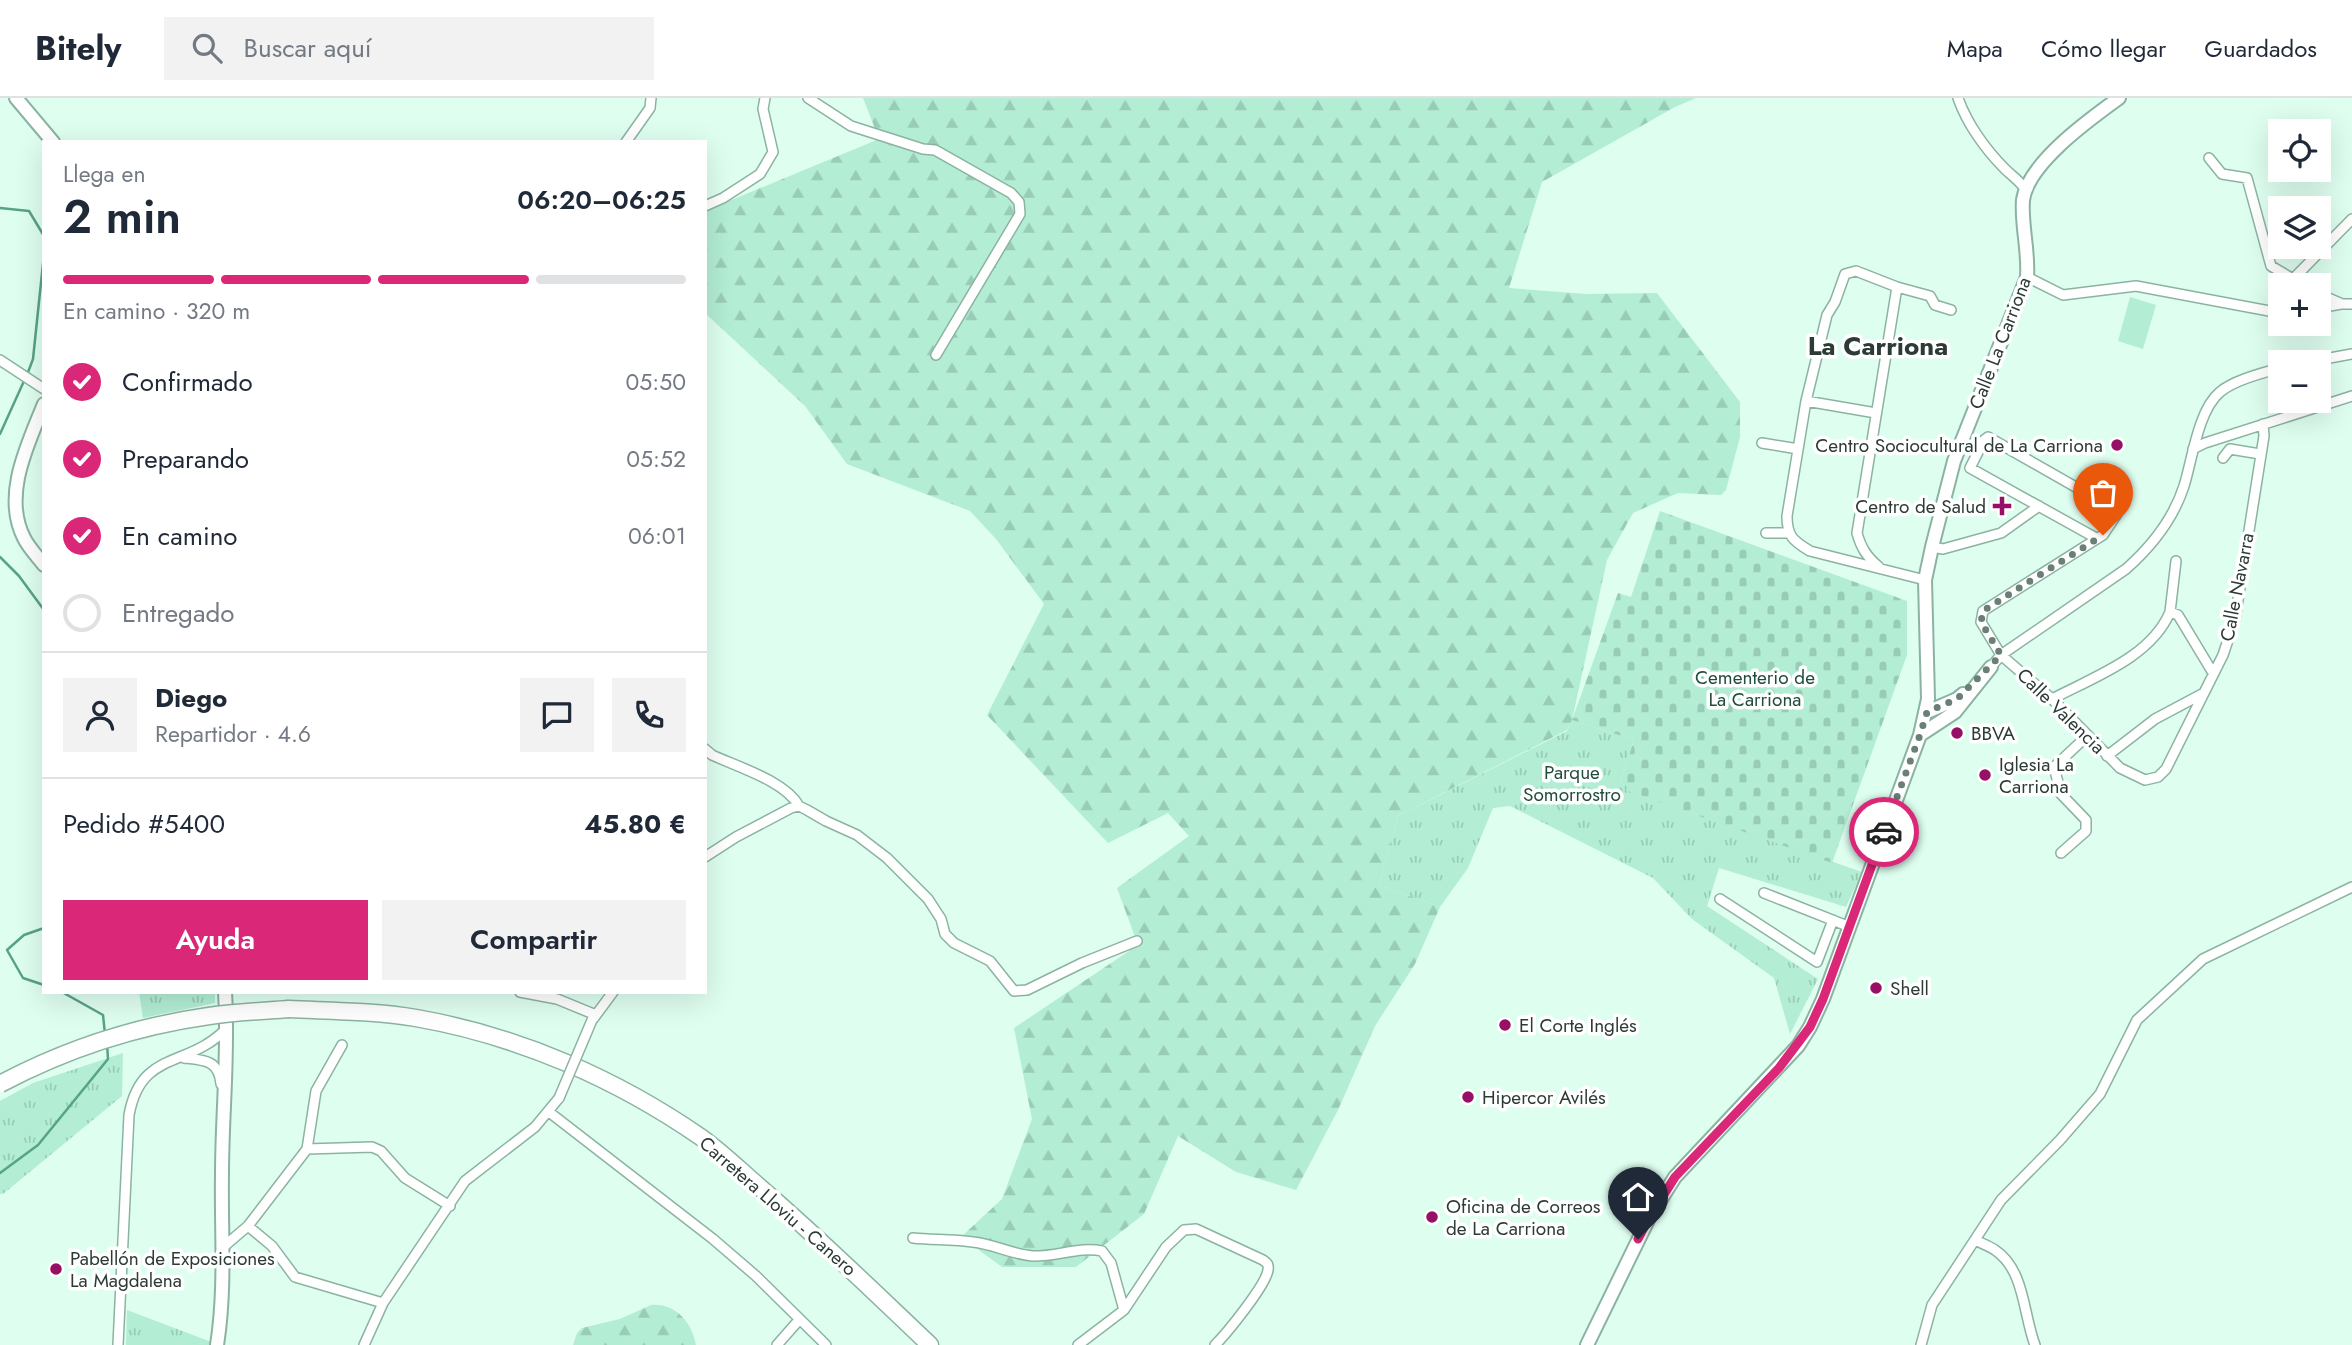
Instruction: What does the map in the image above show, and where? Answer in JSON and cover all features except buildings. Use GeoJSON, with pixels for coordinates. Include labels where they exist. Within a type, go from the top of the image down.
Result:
{"type":"FeatureCollection","features":[{"type":"Feature","properties":{"kind":"highway","name":"Carretera Lloviu - Canero"},"geometry":{"type":"LineString","coordinates":[[0,1084],[71,1052],[161,1024],[210,1015],[289,1009],[414,1017],[480,1032],[554,1056],[642,1101],[703,1139],[803,1224],[930,1345]]}},
{"type":"Feature","properties":{"kind":"main road"},"geometry":{"type":"LineString","coordinates":[[16,98],[50,140]]}},
{"type":"Feature","properties":{"kind":"main road"},"geometry":{"type":"LineString","coordinates":[[2025,189],[2040,165],[2093,117],[2119,98]]}},
{"type":"Feature","properties":{"kind":"main road","name":"Calle La Carriona"},"geometry":{"type":"LineString","coordinates":[[1587,1345],[1649,1218],[1675,1177],[1798,1046],[1823,999],[1927,712],[1925,580],[1954,461],[2027,276],[2023,202],[2025,189]]}},
{"type":"Feature","properties":{"kind":"main road"},"geometry":{"type":"LineString","coordinates":[[42,409],[21,465],[16,499],[23,537],[42,562]]}},
{"type":"Feature","properties":{"kind":"main road"},"geometry":{"type":"LineString","coordinates":[[1927,712],[1957,699],[1991,667]]}},
{"type":"Feature","properties":{"kind":"main road"},"geometry":{"type":"LineString","coordinates":[[1920,735],[1955,712],[1991,667]]}},
{"type":"Feature","properties":{"kind":"main road"},"geometry":{"type":"LineString","coordinates":[[217,1345],[221,1304],[223,1117],[228,1027],[226,994]]}},
{"type":"Feature","properties":{"kind":"street"},"geometry":{"type":"LineString","coordinates":[[626,140],[649,108],[651,98]]}},
{"type":"Feature","properties":{"kind":"street"},"geometry":{"type":"LineString","coordinates":[[707,205],[760,174],[773,152],[764,109],[765,98]]}},
{"type":"Feature","properties":{"kind":"street"},"geometry":{"type":"LineString","coordinates":[[808,98],[851,126],[923,149],[935,150],[1011,193],[1019,202],[1020,214],[936,355]]}},
{"type":"Feature","properties":{"kind":"street"},"geometry":{"type":"LineString","coordinates":[[1958,98],[1983,142],[2025,189]]}},
{"type":"Feature","properties":{"kind":"street"},"geometry":{"type":"LineString","coordinates":[[2209,158],[2222,174],[2247,178],[2272,266],[2283,273]]}},
{"type":"Feature","properties":{"kind":"street"},"geometry":{"type":"LineString","coordinates":[[2299,273],[2352,219]]}},
{"type":"Feature","properties":{"kind":"street"},"geometry":{"type":"LineString","coordinates":[[1925,580],[1810,551],[1794,542],[1787,533],[1787,516],[1806,401],[1827,315],[1845,274],[1856,271],[1930,296],[1935,305],[1951,310]]}},
{"type":"Feature","properties":{"kind":"street"},"geometry":{"type":"LineString","coordinates":[[2027,276],[2063,295],[2136,286],[2268,311]]}},
{"type":"Feature","properties":{"kind":"street"},"geometry":{"type":"LineString","coordinates":[[1880,568],[1861,546],[1857,533],[1897,287]]}},
{"type":"Feature","properties":{"kind":"street"},"geometry":{"type":"LineString","coordinates":[[2331,358],[2352,354]]}},
{"type":"Feature","properties":{"kind":"street"},"geometry":{"type":"LineString","coordinates":[[0,360],[42,388]]}},
{"type":"Feature","properties":{"kind":"street"},"geometry":{"type":"LineString","coordinates":[[1991,667],[2001,655],[2126,569],[2143,554],[2171,519],[2184,487],[2193,449],[2209,409],[2220,392],[2268,372]]}},
{"type":"Feature","properties":{"kind":"street"},"geometry":{"type":"LineString","coordinates":[[2193,449],[2352,396]]}},
{"type":"Feature","properties":{"kind":"street"},"geometry":{"type":"LineString","coordinates":[[1806,401],[1876,414]]}},
{"type":"Feature","properties":{"kind":"street","name":"Calle Navarra"},"geometry":{"type":"LineString","coordinates":[[2120,768],[2145,780],[2158,777],[2166,769],[2223,655],[2235,619],[2264,436],[2263,424]]}},
{"type":"Feature","properties":{"kind":"street","name":"Calle Valencia"},"geometry":{"type":"LineString","coordinates":[[1970,468],[1988,437],[2116,510],[2117,514],[2103,535],[1983,611],[1981,622],[2001,655],[2052,699],[2120,768]]}},
{"type":"Feature","properties":{"kind":"street"},"geometry":{"type":"LineString","coordinates":[[1762,443],[1798,449]]}},
{"type":"Feature","properties":{"kind":"street"},"geometry":{"type":"LineString","coordinates":[[2223,458],[2230,449],[2260,454]]}},
{"type":"Feature","properties":{"kind":"street"},"geometry":{"type":"LineString","coordinates":[[1954,461],[2096,538]]}},
{"type":"Feature","properties":{"kind":"street"},"geometry":{"type":"LineString","coordinates":[[1932,547],[1943,549],[2001,533],[2039,506]]}},
{"type":"Feature","properties":{"kind":"street"},"geometry":{"type":"LineString","coordinates":[[1766,533],[1787,533]]}},
{"type":"Feature","properties":{"kind":"street"},"geometry":{"type":"LineString","coordinates":[[2052,699],[2143,650],[2165,625],[2170,612],[2176,561]]}},
{"type":"Feature","properties":{"kind":"street"},"geometry":{"type":"LineString","coordinates":[[2170,612],[2178,615],[2213,673]]}},
{"type":"Feature","properties":{"kind":"street"},"geometry":{"type":"LineString","coordinates":[[2107,756],[2155,719],[2203,694]]}},
{"type":"Feature","properties":{"kind":"street"},"geometry":{"type":"LineString","coordinates":[[2061,853],[2086,831],[2086,820],[2061,794],[2054,767],[2087,736]]}},
{"type":"Feature","properties":{"kind":"street"},"geometry":{"type":"LineString","coordinates":[[707,751],[765,779],[794,797],[799,806]]}},
{"type":"Feature","properties":{"kind":"street"},"geometry":{"type":"LineString","coordinates":[[707,856],[766,820],[791,807],[799,806],[857,835],[887,858],[928,899],[941,919],[946,934],[954,943],[990,961],[1014,990],[1027,990],[1082,963],[1137,941]]}},
{"type":"Feature","properties":{"kind":"street"},"geometry":{"type":"LineString","coordinates":[[1921,1345],[1932,1305],[2001,1200],[2060,1140],[2099,1094],[2137,1020],[2203,959],[2352,887]]}},
{"type":"Feature","properties":{"kind":"street"},"geometry":{"type":"LineString","coordinates":[[1764,893],[1850,927]]}},
{"type":"Feature","properties":{"kind":"street"},"geometry":{"type":"LineString","coordinates":[[1720,899],[1817,962],[1833,920]]}},
{"type":"Feature","properties":{"kind":"street"},"geometry":{"type":"LineString","coordinates":[[531,994],[557,999],[594,1018]]}},
{"type":"Feature","properties":{"kind":"street"},"geometry":{"type":"LineString","coordinates":[[364,1345],[383,1303],[466,1181],[550,1112],[559,1098],[594,1018],[612,994]]}},
{"type":"Feature","properties":{"kind":"street"},"geometry":{"type":"LineString","coordinates":[[118,1345],[129,1115],[133,1098],[139,1085],[155,1068],[183,1058],[212,1042],[228,1027]]}},
{"type":"Feature","properties":{"kind":"street"},"geometry":{"type":"LineString","coordinates":[[222,1248],[248,1226],[307,1149],[316,1091],[342,1045]]}},
{"type":"Feature","properties":{"kind":"street"},"geometry":{"type":"LineString","coordinates":[[183,1058],[207,1060],[217,1069],[221,1079],[223,1117]]}},
{"type":"Feature","properties":{"kind":"street"},"geometry":{"type":"LineString","coordinates":[[550,1112],[713,1239],[756,1276],[826,1345]]}},
{"type":"Feature","properties":{"kind":"street"},"geometry":{"type":"LineString","coordinates":[[307,1149],[372,1147],[381,1150],[405,1178],[450,1206]]}},
{"type":"Feature","properties":{"kind":"street"},"geometry":{"type":"LineString","coordinates":[[248,1226],[272,1246],[295,1277],[383,1303]]}},
{"type":"Feature","properties":{"kind":"street"},"geometry":{"type":"LineString","coordinates":[[1081,1344],[1124,1310],[1166,1247],[1184,1230],[1196,1229],[1264,1260],[1269,1270],[1236,1322],[1215,1345]]}},
{"type":"Feature","properties":{"kind":"street"},"geometry":{"type":"LineString","coordinates":[[912,1238],[975,1242],[1028,1256],[1051,1257],[1091,1248],[1102,1251],[1111,1263],[1124,1310]]}},
{"type":"Feature","properties":{"kind":"street"},"geometry":{"type":"LineString","coordinates":[[1975,1240],[1996,1250],[2014,1270],[2035,1345]]}},
{"type":"Feature","properties":{"kind":"street"},"geometry":{"type":"LineString","coordinates":[[777,1345],[799,1320]]}},
{"type":"Feature","properties":{"kind":"green space"},"geometry":{"type":"Polygon","coordinates":[[[863,98],[1696,98],[1675,107],[1542,182],[1509,288],[1586,294],[1657,293],[1740,402],[1740,437],[1726,490],[1721,495],[1678,493],[1633,513],[1607,560],[1572,720],[1567,730],[1398,816],[1379,885],[1440,907],[1415,964],[1375,1026],[1338,1110],[1296,1190],[1236,1172],[1178,1136],[1144,1214],[1076,1267],[1002,1267],[961,1237],[1002,1199],[1032,1119],[1014,1028],[1138,945],[1117,888],[1189,836],[1168,813],[1108,843],[987,715],[1044,604],[996,539],[970,511],[847,464],[805,406],[707,315],[707,210],[879,139],[863,98]]]}},
{"type":"Feature","properties":{"kind":"green space"},"geometry":{"type":"Polygon","coordinates":[[[2130,297],[2156,305],[2143,349],[2118,341],[2130,297]]]}},
{"type":"Feature","properties":{"kind":"green space","name":"Cementerio de La Carriona"},"geometry":{"type":"Polygon","coordinates":[[[1660,511],[1907,601],[1907,655],[1832,863],[1626,790],[1627,786],[1620,783],[1634,740],[1572,720],[1618,593],[1631,597],[1660,511]]]}},
{"type":"Feature","properties":{"kind":"green space","name":"Parque Somorrostro"},"geometry":{"type":"Polygon","coordinates":[[[1572,720],[1634,740],[1620,783],[1628,786],[1627,790],[1862,872],[1846,907],[1719,868],[1707,906],[1818,979],[1790,1034],[1774,978],[1692,919],[1653,878],[1510,806],[1493,808],[1468,868],[1440,907],[1379,885],[1398,816],[1567,731],[1572,720]]]}},
{"type":"Feature","properties":{"kind":"green space"},"geometry":{"type":"Polygon","coordinates":[[[139,994],[215,994],[215,1003],[143,1018],[139,994]]]}},
{"type":"Feature","properties":{"kind":"green space"},"geometry":{"type":"Polygon","coordinates":[[[123,1053],[122,1096],[0,1194],[0,1101],[33,1083],[123,1053]]]}},
{"type":"Feature","properties":{"kind":"green space"},"geometry":{"type":"Polygon","coordinates":[[[651,1305],[668,1307],[681,1316],[691,1329],[696,1345],[573,1345],[582,1328],[620,1319],[651,1305]]]}},
{"type":"Feature","properties":{"kind":"green space"},"geometry":{"type":"Polygon","coordinates":[[[127,1310],[214,1343],[126,1345],[127,1310]]]}},
{"type":"Feature","properties":{"kind":"waterway"},"geometry":{"type":"LineString","coordinates":[[0,208],[29,211],[42,233]]}},
{"type":"Feature","properties":{"kind":"waterway"},"geometry":{"type":"LineString","coordinates":[[27,375],[33,359],[42,273]]}},
{"type":"Feature","properties":{"kind":"waterway"},"geometry":{"type":"LineString","coordinates":[[0,434],[24,381]]}},
{"type":"Feature","properties":{"kind":"waterway"},"geometry":{"type":"LineString","coordinates":[[0,557],[19,576],[42,607]]}},
{"type":"Feature","properties":{"kind":"waterway"},"geometry":{"type":"LineString","coordinates":[[42,929],[24,935],[7,950],[23,978],[42,984]]}},
{"type":"Feature","properties":{"kind":"waterway"},"geometry":{"type":"LineString","coordinates":[[66,994],[103,1015],[105,1034]]}},
{"type":"Feature","properties":{"kind":"waterway"},"geometry":{"type":"LineString","coordinates":[[0,1173],[38,1145],[108,1059],[107,1044]]}},
{"type":"Feature","properties":{"kind":"way so far"},"geometry":{"type":"LineString","coordinates":[[1884,832],[1927,712],[1957,699],[2001,655],[1981,622],[1983,611],[2103,535]]}},
{"type":"Feature","properties":{"kind":"place","name":"Centro Sociocultural de La Carriona"},"geometry":{"type":"Point","coordinates":[2117,445]}},
{"type":"Feature","properties":{"kind":"place","name":"Centro de Salud"},"geometry":{"type":"Point","coordinates":[2002,506]}},
{"type":"Feature","properties":{"kind":"place","name":"BBVA"},"geometry":{"type":"Point","coordinates":[1957,733]}},
{"type":"Feature","properties":{"kind":"place","name":"Iglesia La Carriona"},"geometry":{"type":"Point","coordinates":[1985,775]}},
{"type":"Feature","properties":{"kind":"place","name":"Shell"},"geometry":{"type":"Point","coordinates":[1876,988]}},
{"type":"Feature","properties":{"kind":"place","name":"El Corte Inglés"},"geometry":{"type":"Point","coordinates":[1505,1025]}},
{"type":"Feature","properties":{"kind":"place","name":"Hipercor Avilés"},"geometry":{"type":"Point","coordinates":[1468,1097]}},
{"type":"Feature","properties":{"kind":"place","name":"Oficina de Correos de La Carriona"},"geometry":{"type":"Point","coordinates":[1432,1217]}},
{"type":"Feature","properties":{"kind":"place","name":"Pabellón de Exposiciones La Magdalena"},"geometry":{"type":"Point","coordinates":[56,1269]}},
{"type":"Feature","properties":{"kind":"district","name":"La Carriona"},"geometry":{"type":"Point","coordinates":[1878,346]}},
{"type":"Feature","properties":{"kind":"route"},"geometry":{"type":"LineString","coordinates":[[1638,1239],[1675,1177],[1779,1068],[1810,1027],[1823,999],[1884,832]]}}]}
